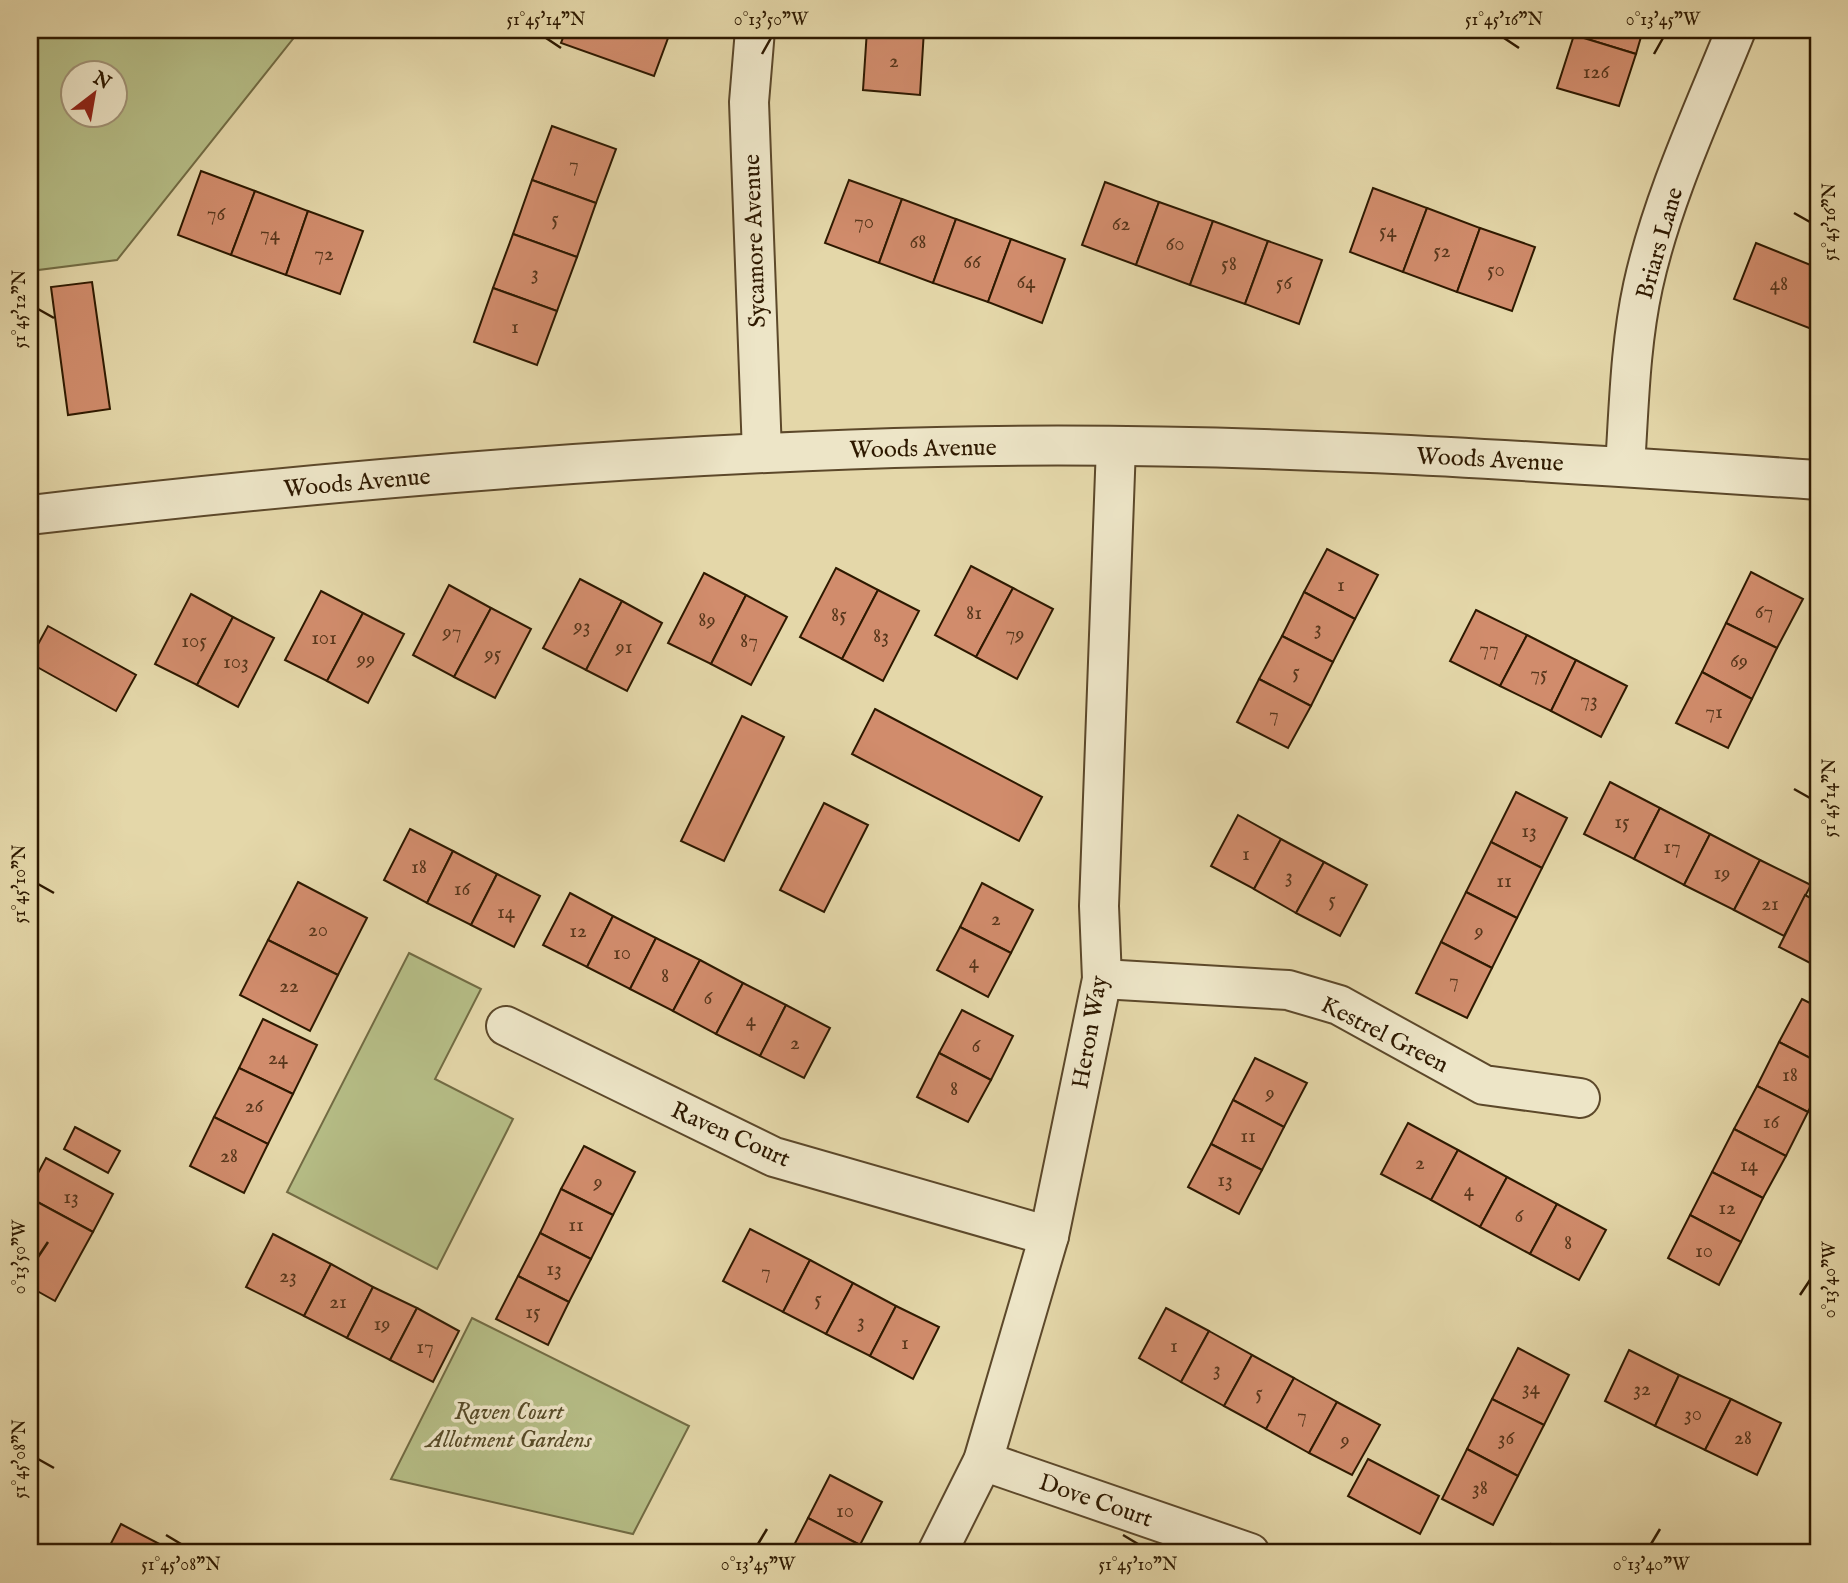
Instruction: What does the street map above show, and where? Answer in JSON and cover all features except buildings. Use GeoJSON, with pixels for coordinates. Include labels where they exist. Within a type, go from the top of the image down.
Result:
{"type":"FeatureCollection","features":[{"type":"Feature","properties":{"kind":"street","name":"Sycamore Avenue"},"geometry":{"type":"LineString","coordinates":[[755,30],[749,102],[762,453]]}},
{"type":"Feature","properties":{"kind":"street","name":"Briars Lane"},"geometry":{"type":"LineString","coordinates":[[1625,467],[1630,358],[1644,285],[1664,217],[1736,30]]}},
{"type":"Feature","properties":{"kind":"street","name":"Woods Avenue"},"geometry":{"type":"LineString","coordinates":[[30,515],[550,464],[940,447],[1116,446],[1382,453],[1818,480]]}},
{"type":"Feature","properties":{"kind":"street","name":"Heron Way"},"geometry":{"type":"LineString","coordinates":[[937,1553],[983,1461],[1049,1236],[1102,979],[1099,906],[1116,446]]}},
{"type":"Feature","properties":{"kind":"street","name":"Kestrel Green"},"geometry":{"type":"LineString","coordinates":[[1102,979],[1288,990],[1339,1005],[1484,1086],[1580,1098]]}},
{"type":"Feature","properties":{"kind":"street","name":"Raven Court"},"geometry":{"type":"LineString","coordinates":[[506,1026],[774,1157],[1049,1236]]}},
{"type":"Feature","properties":{"kind":"street","name":"Dove Court"},"geometry":{"type":"LineString","coordinates":[[983,1461],[1250,1553]]}},
{"type":"Feature","properties":{"kind":"green space"},"geometry":{"type":"Polygon","coordinates":[[[30,30],[300,30],[117,260],[30,271],[30,30]]]}},
{"type":"Feature","properties":{"kind":"green space"},"geometry":{"type":"Polygon","coordinates":[[[409,953],[481,989],[435,1079],[513,1119],[437,1269],[287,1192],[409,953]]]}},
{"type":"Feature","properties":{"kind":"green space","name":"Raven Court Allotment Gardens"},"geometry":{"type":"Polygon","coordinates":[[[472,1318],[689,1426],[633,1534],[391,1479],[472,1318]]]}}]}
